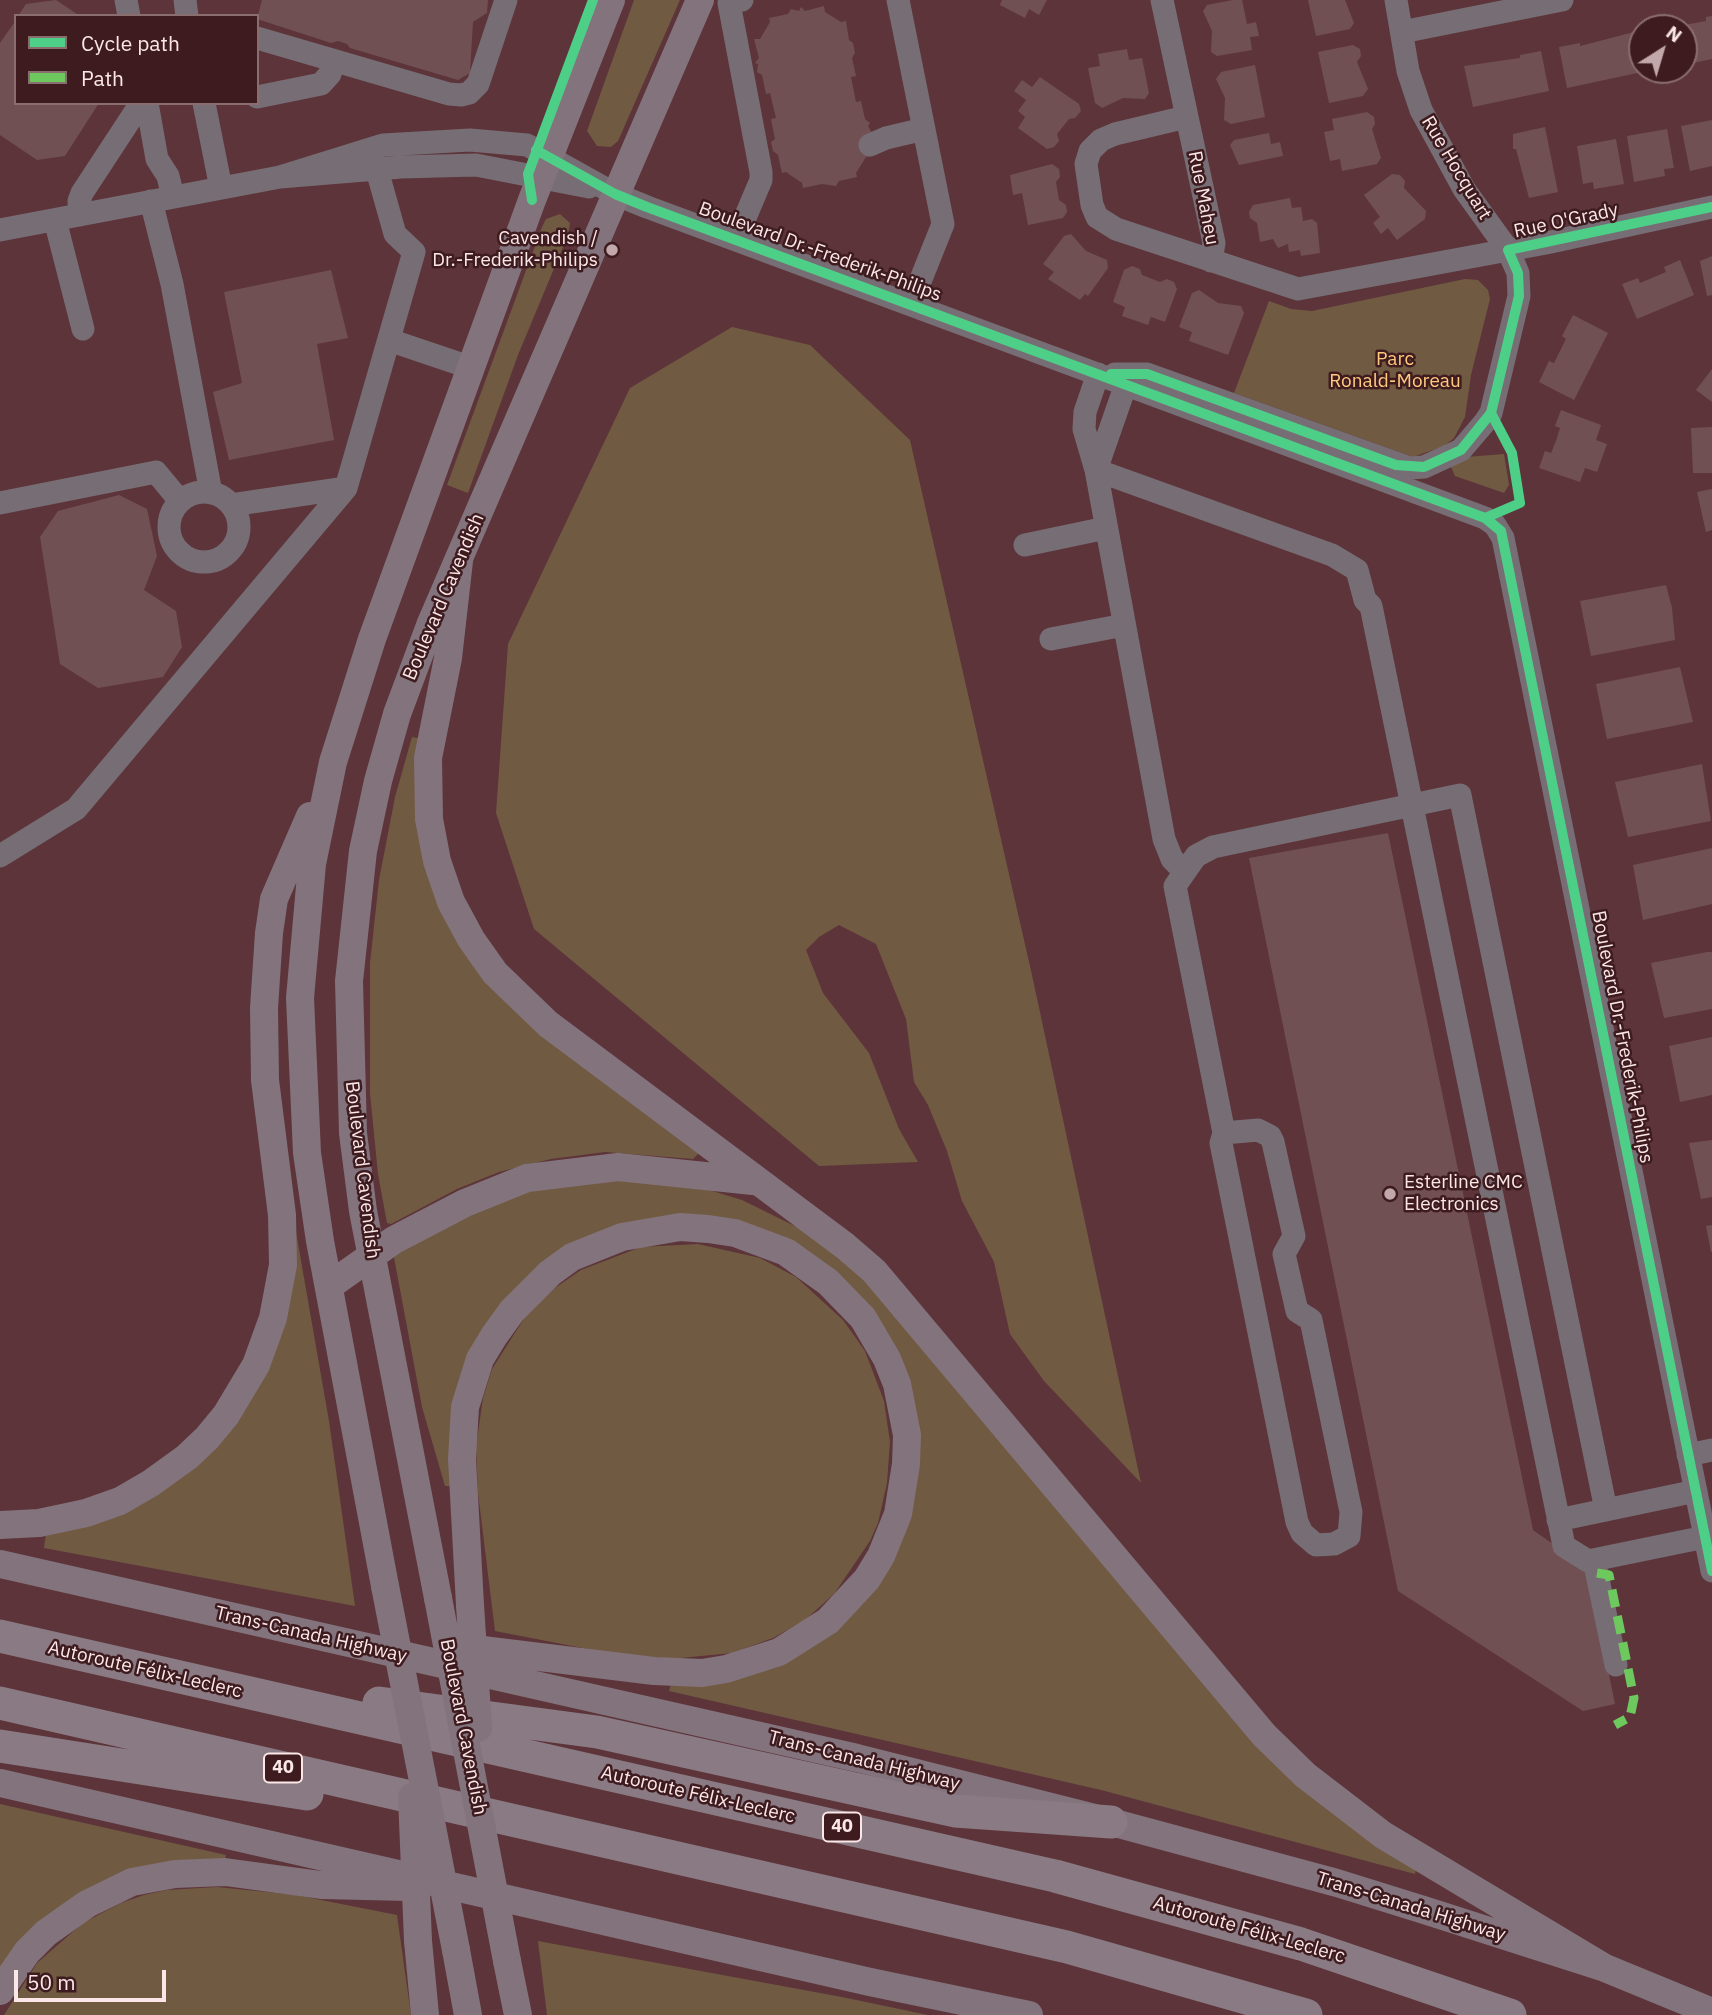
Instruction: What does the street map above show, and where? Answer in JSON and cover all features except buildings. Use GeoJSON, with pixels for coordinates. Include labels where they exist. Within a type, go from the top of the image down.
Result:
{"type":"FeatureCollection","features":[{"type":"Feature","properties":{"kind":"highway","name":"Autoroute Félix-Leclerc"},"geometry":{"type":"LineString","coordinates":[[0,1636],[1068,1880],[1301,1944],[1510,2015]]}},
{"type":"Feature","properties":{"kind":"highway"},"geometry":{"type":"LineString","coordinates":[[165,1674],[597,1732],[955,1811],[1111,1822]]}},
{"type":"Feature","properties":{"kind":"highway","name":"40"},"geometry":{"type":"LineString","coordinates":[[0,1703],[1067,1947],[1306,2015]]}},
{"type":"Feature","properties":{"kind":"highway"},"geometry":{"type":"LineString","coordinates":[[0,1746],[566,1832]]}},
{"type":"Feature","properties":{"kind":"main road"},"geometry":{"type":"LineString","coordinates":[[0,1525],[39,1523],[86,1513],[120,1501],[150,1483],[187,1457],[207,1438],[226,1415],[256,1366],[273,1318],[283,1256],[282,1215],[265,1080],[264,1008],[274,899],[333,762],[386,599],[611,0]]}},
{"type":"Feature","properties":{"kind":"main road","name":"Boulevard Cavendish"},"geometry":{"type":"LineString","coordinates":[[518,2015],[372,1255],[350,1093],[348,1021],[356,900],[370,814],[397,714],[459,561],[700,0]]}},
{"type":"Feature","properties":{"kind":"main road"},"geometry":{"type":"LineString","coordinates":[[459,561],[448,658],[430,737],[426,791],[437,862],[456,912],[482,956],[528,1008],[845,1246],[874,1272],[1247,1715],[1291,1762],[1374,1829],[1605,1968]]}},
{"type":"Feature","properties":{"kind":"main road"},"geometry":{"type":"LineString","coordinates":[[333,762],[308,898],[300,1020],[307,1153],[385,1586],[468,2015]]}},
{"type":"Feature","properties":{"kind":"main road"},"geometry":{"type":"LineString","coordinates":[[329,1286],[416,1228],[503,1186],[551,1174],[629,1167],[755,1181]]}},
{"type":"Feature","properties":{"kind":"main road"},"geometry":{"type":"LineString","coordinates":[[266,1625],[676,1673],[726,1669],[779,1652],[828,1621],[848,1602],[881,1556],[898,1514],[906,1464],[904,1408],[887,1359],[863,1318],[828,1282],[786,1252],[747,1237],[708,1229],[680,1227],[622,1237],[572,1257],[550,1273],[512,1311],[480,1359],[466,1407],[462,1459],[470,1605],[486,1849]]}},
{"type":"Feature","properties":{"kind":"main road","name":"Trans-Canada Highway"},"geometry":{"type":"LineString","coordinates":[[0,1564],[856,1758],[1111,1822],[1336,1882],[1605,1968],[1710,2010]]}},
{"type":"Feature","properties":{"kind":"main road"},"geometry":{"type":"LineString","coordinates":[[408,1703],[418,1941],[425,2015]]}},
{"type":"Feature","properties":{"kind":"main road"},"geometry":{"type":"LineString","coordinates":[[0,1783],[870,1982],[1029,2015]]}},
{"type":"Feature","properties":{"kind":"main road"},"geometry":{"type":"LineString","coordinates":[[0,1991],[27,1952],[64,1918],[110,1891],[155,1877],[225,1872],[321,1885],[464,1888]]}},
{"type":"Feature","properties":{"kind":"street"},"geometry":{"type":"LineString","coordinates":[[259,39],[449,94],[469,93],[478,84],[506,0]]}},
{"type":"Feature","properties":{"kind":"street"},"geometry":{"type":"LineString","coordinates":[[898,0],[943,224],[911,304]]}},
{"type":"Feature","properties":{"kind":"street","name":"Rue Maheu"},"geometry":{"type":"LineString","coordinates":[[1162,0],[1214,243],[1211,261],[1298,289],[1508,250]]}},
{"type":"Feature","properties":{"kind":"street","name":"Rue Hocquart"},"geometry":{"type":"LineString","coordinates":[[1396,0],[1408,71],[1420,110],[1464,189],[1508,250]]}},
{"type":"Feature","properties":{"kind":"street"},"geometry":{"type":"LineString","coordinates":[[1402,32],[1562,0]]}},
{"type":"Feature","properties":{"kind":"street"},"geometry":{"type":"LineString","coordinates":[[731,1],[761,172],[736,239]]}},
{"type":"Feature","properties":{"kind":"street"},"geometry":{"type":"LineString","coordinates":[[259,97],[321,84],[330,74],[334,61]]}},
{"type":"Feature","properties":{"kind":"street"},"geometry":{"type":"LineString","coordinates":[[80,215],[79,201],[82,193],[140,105]]}},
{"type":"Feature","properties":{"kind":"street"},"geometry":{"type":"LineString","coordinates":[[147,105],[157,159],[167,177],[173,197]]}},
{"type":"Feature","properties":{"kind":"street"},"geometry":{"type":"LineString","coordinates":[[211,105],[221,188]]}},
{"type":"Feature","properties":{"kind":"street"},"geometry":{"type":"LineString","coordinates":[[1186,117],[1101,140],[1090,151],[1086,164],[1092,205],[1097,217],[1116,229],[1211,261]]}},
{"type":"Feature","properties":{"kind":"street"},"geometry":{"type":"LineString","coordinates":[[870,145],[886,138],[924,129]]}},
{"type":"Feature","properties":{"kind":"street","name":"Boulevard Dr.-Frederik-Philips"},"geometry":{"type":"LineString","coordinates":[[281,177],[367,148],[409,142],[507,142],[527,145],[547,167]]}},
{"type":"Feature","properties":{"kind":"street","name":"Boulevard Dr.-Frederik-Philips"},"geometry":{"type":"LineString","coordinates":[[0,230],[281,177],[462,164],[547,167],[1485,518],[1501,531],[1712,1571]]}},
{"type":"Feature","properties":{"kind":"street"},"geometry":{"type":"LineString","coordinates":[[0,856],[76,809],[346,488],[414,253],[395,234],[377,170]]}},
{"type":"Feature","properties":{"kind":"street"},"geometry":{"type":"LineString","coordinates":[[151,201],[173,284],[211,493]]}},
{"type":"Feature","properties":{"kind":"street","name":"Rue O'Grady"},"geometry":{"type":"LineString","coordinates":[[1363,453],[1396,465],[1424,467],[1461,450],[1490,413],[1519,296],[1516,266],[1508,250],[1712,207]]}},
{"type":"Feature","properties":{"kind":"street"},"geometry":{"type":"LineString","coordinates":[[55,220],[82,329]]}},
{"type":"Feature","properties":{"kind":"street"},"geometry":{"type":"LineString","coordinates":[[389,340],[472,368]]}},
{"type":"Feature","properties":{"kind":"street"},"geometry":{"type":"LineString","coordinates":[[1098,374],[1083,419],[1096,470],[1164,839],[1172,859],[1184,870]]}},
{"type":"Feature","properties":{"kind":"street","name":"Boulevard Dr.-Frederik-Philips"},"geometry":{"type":"LineString","coordinates":[[1098,374],[1147,374],[1363,453]]}},
{"type":"Feature","properties":{"kind":"street"},"geometry":{"type":"LineString","coordinates":[[1096,470],[1126,384]]}},
{"type":"Feature","properties":{"kind":"street"},"geometry":{"type":"LineString","coordinates":[[1096,470],[1353,565],[1364,600],[1371,606],[1564,1546],[1588,1561],[1705,1537]]}},
{"type":"Feature","properties":{"kind":"street"},"geometry":{"type":"LineString","coordinates":[[0,503],[156,472],[180,501]]}},
{"type":"Feature","properties":{"kind":"street"},"geometry":{"type":"LineString","coordinates":[[231,505],[239,528],[237,540],[222,557],[199,562],[187,558],[172,542],[169,520],[180,501],[189,495],[211,493],[231,505],[346,488]]}},
{"type":"Feature","properties":{"kind":"street"},"geometry":{"type":"LineString","coordinates":[[1025,545],[1105,528]]}},
{"type":"Feature","properties":{"kind":"street"},"geometry":{"type":"LineString","coordinates":[[1051,639],[1124,625]]}},
{"type":"Feature","properties":{"kind":"street"},"geometry":{"type":"LineString","coordinates":[[1224,1133],[1258,1130],[1270,1136],[1273,1142],[1294,1236],[1284,1254],[1297,1311],[1311,1320],[1351,1512],[1349,1536],[1334,1544],[1316,1545],[1303,1533],[1297,1522],[1221,1143],[1224,1133],[1175,886],[1184,870],[1204,851],[1220,845],[1460,796],[1606,1510]]}},
{"type":"Feature","properties":{"kind":"street"},"geometry":{"type":"LineString","coordinates":[[1688,1455],[1712,1450]]}},
{"type":"Feature","properties":{"kind":"street"},"geometry":{"type":"LineString","coordinates":[[1558,1520],[1696,1492]]}},
{"type":"Feature","properties":{"kind":"street"},"geometry":{"type":"LineString","coordinates":[[1594,1560],[1616,1665]]}},
{"type":"Feature","properties":{"kind":"green space"},"geometry":{"type":"Polygon","coordinates":[[[634,0],[680,0],[618,141],[611,147],[597,146],[587,131],[634,0]]]}},
{"type":"Feature","properties":{"kind":"green space"},"geometry":{"type":"Polygon","coordinates":[[[560,214],[570,223],[568,235],[518,355],[468,493],[447,485],[542,227],[546,219],[560,214]]]}},
{"type":"Feature","properties":{"kind":"green space","name":"Parc Ronald-Moreau"},"geometry":{"type":"Polygon","coordinates":[[[1465,279],[1478,280],[1488,290],[1490,299],[1471,375],[1465,417],[1454,438],[1444,446],[1413,457],[1234,393],[1269,301],[1291,309],[1312,311],[1465,279]]]}},
{"type":"Feature","properties":{"kind":"green space"},"geometry":{"type":"Polygon","coordinates":[[[732,327],[810,345],[910,440],[1032,975],[1141,1483],[1044,1381],[1010,1334],[994,1262],[962,1201],[947,1151],[928,1105],[914,1082],[906,1019],[876,944],[839,925],[819,937],[806,950],[823,993],[869,1053],[899,1129],[918,1162],[819,1166],[534,929],[496,813],[508,644],[630,388],[732,327]]]}},
{"type":"Feature","properties":{"kind":"green space"},"geometry":{"type":"Polygon","coordinates":[[[1504,454],[1509,485],[1504,493],[1455,476],[1451,467],[1466,457],[1504,454]]]}},
{"type":"Feature","properties":{"kind":"green space"},"geometry":{"type":"Polygon","coordinates":[[[412,737],[418,738],[454,932],[699,1153],[693,1159],[605,1152],[551,1159],[499,1172],[457,1189],[391,1224],[387,1223],[378,1174],[370,1093],[370,963],[379,880],[395,797],[412,737]]]}},
{"type":"Feature","properties":{"kind":"green space"},"geometry":{"type":"Polygon","coordinates":[[[612,1178],[696,1186],[742,1200],[805,1231],[865,1278],[1099,1556],[1416,1868],[1415,1874],[1101,1790],[669,1691],[671,1684],[771,1667],[906,1521],[876,1320],[710,1218],[513,1292],[451,1486],[445,1486],[422,1407],[393,1252],[518,1193],[612,1178]]]}},
{"type":"Feature","properties":{"kind":"green space"},"geometry":{"type":"Polygon","coordinates":[[[296,1232],[329,1421],[355,1606],[44,1548],[46,1533],[205,1455],[296,1232]]]}},
{"type":"Feature","properties":{"kind":"green space"},"geometry":{"type":"Polygon","coordinates":[[[698,1244],[760,1258],[796,1277],[843,1320],[865,1351],[884,1401],[890,1442],[887,1483],[878,1523],[870,1541],[834,1594],[805,1620],[773,1638],[732,1653],[670,1659],[593,1650],[495,1631],[478,1493],[476,1447],[483,1398],[492,1369],[527,1314],[555,1288],[581,1270],[641,1247],[698,1244]]]}},
{"type":"Feature","properties":{"kind":"green space"},"geometry":{"type":"Polygon","coordinates":[[[0,1804],[226,1855],[224,1862],[169,1863],[0,1972],[0,1804]]]}},
{"type":"Feature","properties":{"kind":"green space"},"geometry":{"type":"Polygon","coordinates":[[[217,1887],[296,1895],[397,1915],[411,2015],[4,2015],[37,1963],[83,1923],[121,1903],[144,1895],[167,1890],[217,1887]]]}},
{"type":"Feature","properties":{"kind":"green space"},"geometry":{"type":"Polygon","coordinates":[[[538,1941],[842,1997],[928,2015],[547,2015],[538,1941]]]}},
{"type":"Feature","properties":{"kind":"marked path"},"geometry":{"type":"LineString","coordinates":[[1597,1573],[1609,1575],[1634,1698],[1630,1717],[1615,1725]]}},
{"type":"Feature","properties":{"kind":"cycle path"},"geometry":{"type":"LineString","coordinates":[[532,200],[528,174],[593,0]]}},
{"type":"Feature","properties":{"kind":"cycle path"},"geometry":{"type":"LineString","coordinates":[[536,150],[615,194],[647,207],[1485,518],[1501,531],[1712,1571]]}},
{"type":"Feature","properties":{"kind":"cycle path"},"geometry":{"type":"LineString","coordinates":[[1111,374],[1147,374],[1396,465],[1424,467],[1461,450],[1491,413],[1519,296],[1518,273],[1508,250],[1712,207]]}},
{"type":"Feature","properties":{"kind":"cycle path"},"geometry":{"type":"LineString","coordinates":[[1485,518],[1520,503],[1512,453],[1491,413]]}},
{"type":"Feature","properties":{"kind":"place","name":"Cavendish / Dr.-Frederik-Philips"},"geometry":{"type":"Point","coordinates":[612,250]}},
{"type":"Feature","properties":{"kind":"place","name":"Esterline CMC Electronics"},"geometry":{"type":"Point","coordinates":[1390,1194]}}]}
